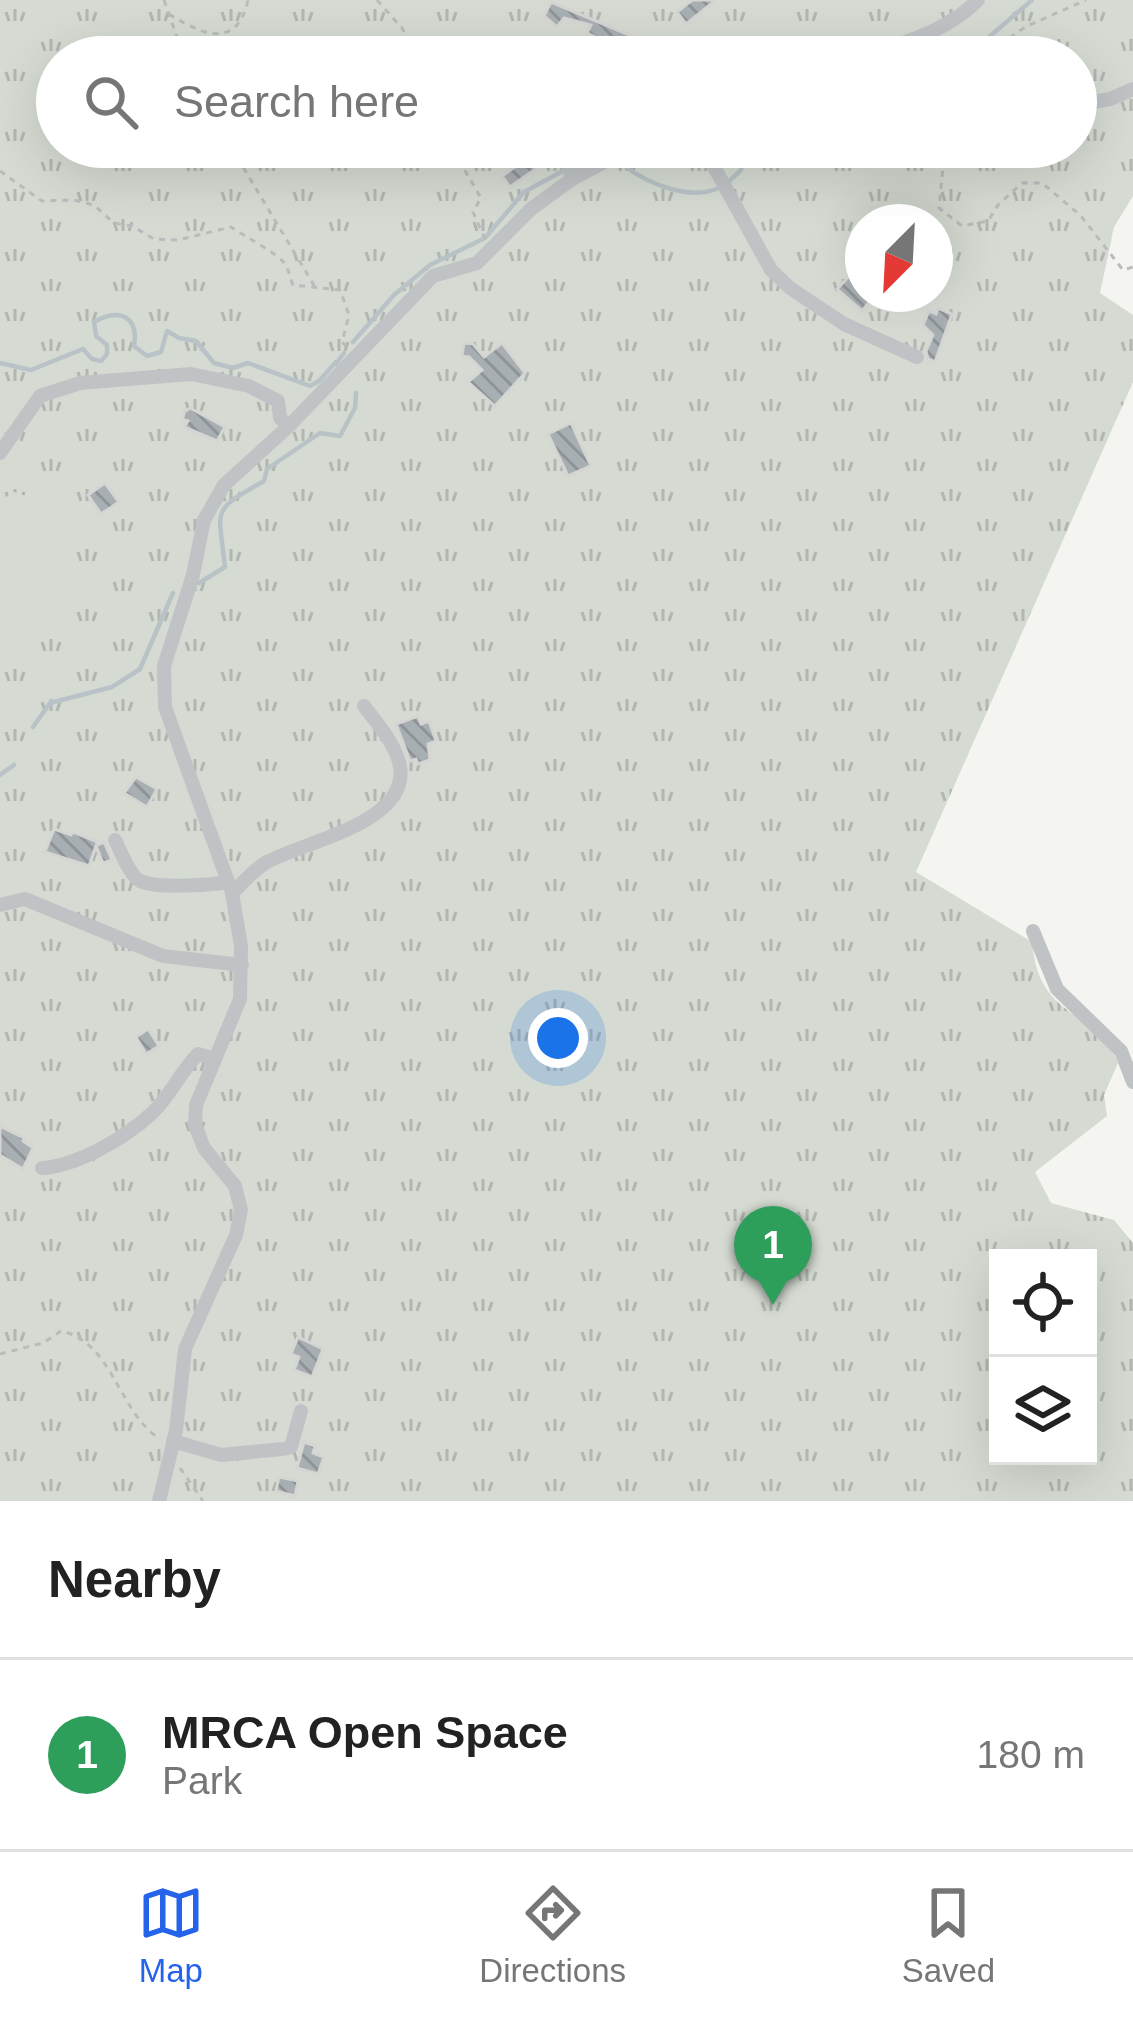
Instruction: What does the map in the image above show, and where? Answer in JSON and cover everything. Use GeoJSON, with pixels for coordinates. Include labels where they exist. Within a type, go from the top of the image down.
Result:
{"type":"FeatureCollection","features":[{"type":"Feature","properties":{"kind":"street"},"geometry":{"type":"LineString","coordinates":[[924,36],[978,0]]}},
{"type":"Feature","properties":{"kind":"street"},"geometry":{"type":"LineString","coordinates":[[1097,101],[1133,89]]}},
{"type":"Feature","properties":{"kind":"street"},"geometry":{"type":"LineString","coordinates":[[568,168],[570,173]]}},
{"type":"Feature","properties":{"kind":"street"},"geometry":{"type":"LineString","coordinates":[[159,1501],[189,1335],[236,1235],[241,1210],[235,1186],[204,1148],[195,1125],[196,1105],[239,999],[242,965],[230,887],[166,707],[164,666],[193,575],[204,520],[224,485],[289,426],[433,276],[477,263],[570,173],[585,168]]}},
{"type":"Feature","properties":{"kind":"street"},"geometry":{"type":"LineString","coordinates":[[715,168],[771,270],[790,288],[844,324],[917,357]]}},
{"type":"Feature","properties":{"kind":"street"},"geometry":{"type":"LineString","coordinates":[[0,453],[40,396],[80,382],[191,374],[249,386],[307,407]]}},
{"type":"Feature","properties":{"kind":"street"},"geometry":{"type":"LineString","coordinates":[[278,400],[280,418],[289,426]]}},
{"type":"Feature","properties":{"kind":"street"},"geometry":{"type":"LineString","coordinates":[[115,840],[142,881],[230,887],[263,864],[374,818],[397,791],[400,765],[364,706]]}},
{"type":"Feature","properties":{"kind":"street"},"geometry":{"type":"LineString","coordinates":[[0,905],[25,898],[163,956],[242,965]]}},
{"type":"Feature","properties":{"kind":"street"},"geometry":{"type":"LineString","coordinates":[[1033,931],[1057,989],[1121,1051],[1133,1082]]}},
{"type":"Feature","properties":{"kind":"street"},"geometry":{"type":"LineString","coordinates":[[42,1168],[60,1167],[140,1122],[153,1113],[198,1054],[215,1059]]}},
{"type":"Feature","properties":{"kind":"street"},"geometry":{"type":"LineString","coordinates":[[172,1448],[236,1456],[291,1447],[301,1411]]}},
{"type":"Feature","properties":{"kind":"path"},"geometry":{"type":"LineString","coordinates":[[164,0],[177,36]]}},
{"type":"Feature","properties":{"kind":"path"},"geometry":{"type":"LineString","coordinates":[[170,14],[187,26],[222,34],[241,22],[248,0]]}},
{"type":"Feature","properties":{"kind":"path"},"geometry":{"type":"LineString","coordinates":[[377,0],[406,36]]}},
{"type":"Feature","properties":{"kind":"path"},"geometry":{"type":"LineString","coordinates":[[1012,36],[1086,0]]}},
{"type":"Feature","properties":{"kind":"path"},"geometry":{"type":"LineString","coordinates":[[244,168],[316,288]]}},
{"type":"Feature","properties":{"kind":"path"},"geometry":{"type":"LineString","coordinates":[[464,168],[481,198],[473,212],[491,251]]}},
{"type":"Feature","properties":{"kind":"path"},"geometry":{"type":"LineString","coordinates":[[943,168],[939,208],[962,226],[988,221],[1022,183],[1042,183],[1081,216],[1124,270],[1133,268]]}},
{"type":"Feature","properties":{"kind":"path"},"geometry":{"type":"LineString","coordinates":[[0,171],[42,201],[94,205],[114,223],[132,226],[154,239],[178,239],[231,227],[252,244],[271,250],[286,266],[293,284],[340,290],[350,315],[342,342],[357,355]]}},
{"type":"Feature","properties":{"kind":"path"},"geometry":{"type":"LineString","coordinates":[[0,1354],[43,1343],[61,1330],[89,1343],[146,1430],[172,1448],[203,1501]]}},
{"type":"Feature","properties":{"kind":"green space"},"geometry":{"type":"Polygon","coordinates":[[[0,0],[1133,0],[1133,196],[1114,227],[1100,293],[1133,315],[1133,382],[916,872],[1032,942],[1045,986],[1109,1045],[1118,1063],[1104,1095],[1107,1116],[1035,1172],[1051,1203],[1114,1220],[1133,1243],[1133,1501],[0,1501],[0,0]]]}},
{"type":"Feature","properties":{"kind":"green space"},"geometry":{"type":"Polygon","coordinates":[[[14,492],[68,511],[77,524],[45,629],[34,631],[0,621],[0,501],[14,492]]]}},
{"type":"Feature","properties":{"kind":"building"},"geometry":{"type":"Polygon","coordinates":[[[692,0],[716,0],[686,24],[677,12],[692,0]]]}},
{"type":"Feature","properties":{"kind":"building"},"geometry":{"type":"Polygon","coordinates":[[[551,2],[632,36],[593,36],[587,33],[591,25],[564,18],[557,27],[544,16],[551,2]]]}},
{"type":"Feature","properties":{"kind":"building"},"geometry":{"type":"Polygon","coordinates":[[[513,168],[537,168],[510,187],[502,176],[513,168]]]}},
{"type":"Feature","properties":{"kind":"building"},"geometry":{"type":"Polygon","coordinates":[[[929,312],[952,314],[935,362],[926,351],[933,335],[923,325],[929,312]]]}},
{"type":"Feature","properties":{"kind":"building"},"geometry":{"type":"Polygon","coordinates":[[[464,343],[473,344],[484,357],[502,343],[525,373],[495,406],[468,382],[482,370],[462,356],[464,343]]]}},
{"type":"Feature","properties":{"kind":"building"},"geometry":{"type":"Polygon","coordinates":[[[190,408],[225,427],[217,441],[184,427],[188,421],[183,419],[184,412],[190,408]]]}},
{"type":"Feature","properties":{"kind":"building"},"geometry":{"type":"Polygon","coordinates":[[[571,423],[591,466],[568,476],[548,434],[571,423]]]}},
{"type":"Feature","properties":{"kind":"building"},"geometry":{"type":"Polygon","coordinates":[[[105,483],[119,502],[101,514],[88,495],[105,483]]]}},
{"type":"Feature","properties":{"kind":"building"},"geometry":{"type":"Polygon","coordinates":[[[418,716],[421,724],[429,721],[436,741],[428,744],[430,760],[418,764],[416,759],[410,761],[396,724],[418,716]]]}},
{"type":"Feature","properties":{"kind":"building"},"geometry":{"type":"Polygon","coordinates":[[[136,777],[157,789],[147,807],[124,793],[136,777]]]}},
{"type":"Feature","properties":{"kind":"building"},"geometry":{"type":"Polygon","coordinates":[[[54,829],[73,832],[97,845],[104,842],[112,860],[103,863],[96,846],[89,866],[45,852],[54,829]]]}},
{"type":"Feature","properties":{"kind":"building"},"geometry":{"type":"Polygon","coordinates":[[[148,1029],[159,1046],[146,1054],[136,1037],[148,1029]]]}},
{"type":"Feature","properties":{"kind":"building"},"geometry":{"type":"Polygon","coordinates":[[[0,1126],[33,1148],[23,1169],[0,1155],[0,1126]]]}},
{"type":"Feature","properties":{"kind":"building"},"geometry":{"type":"Polygon","coordinates":[[[298,1337],[323,1349],[312,1377],[294,1370],[299,1357],[291,1354],[298,1337]]]}},
{"type":"Feature","properties":{"kind":"building"},"geometry":{"type":"Polygon","coordinates":[[[304,1442],[324,1457],[318,1474],[297,1468],[304,1442]]]}},
{"type":"Feature","properties":{"kind":"building"},"geometry":{"type":"Polygon","coordinates":[[[279,1477],[298,1481],[295,1496],[276,1491],[279,1477]]]}},
{"type":"Feature","properties":{"kind":"waterway"},"geometry":{"type":"LineString","coordinates":[[990,36],[1032,0]]}},
{"type":"Feature","properties":{"kind":"waterway"},"geometry":{"type":"LineString","coordinates":[[628,168],[670,188],[694,193],[716,189]]}},
{"type":"Feature","properties":{"kind":"waterway"},"geometry":{"type":"LineString","coordinates":[[727,183],[741,168]]}},
{"type":"Feature","properties":{"kind":"waterway"},"geometry":{"type":"LineString","coordinates":[[353,342],[394,295],[430,265],[485,238],[524,192],[563,171]]}},
{"type":"Feature","properties":{"kind":"waterway"},"geometry":{"type":"LineString","coordinates":[[0,363],[31,370],[83,349],[101,361],[107,345],[96,336],[94,322],[112,315],[130,322],[134,346],[147,356],[161,352],[167,331],[196,341],[214,363],[233,368],[248,363],[310,386],[336,362]]}},
{"type":"Feature","properties":{"kind":"waterway"},"geometry":{"type":"LineString","coordinates":[[336,364],[344,353]]}},
{"type":"Feature","properties":{"kind":"waterway"},"geometry":{"type":"LineString","coordinates":[[199,583],[225,567],[220,522],[226,506],[264,481],[267,469],[320,433],[340,436],[355,408],[356,393]]}},
{"type":"Feature","properties":{"kind":"waterway"},"geometry":{"type":"LineString","coordinates":[[33,727],[50,703],[112,687],[140,669],[173,593]]}},
{"type":"Feature","properties":{"kind":"waterway"},"geometry":{"type":"LineString","coordinates":[[0,775],[14,765]]}},
{"type":"Feature","properties":{"kind":"place","name":"MRCA Open Space"},"geometry":{"type":"Point","coordinates":[773,1305]}}]}
